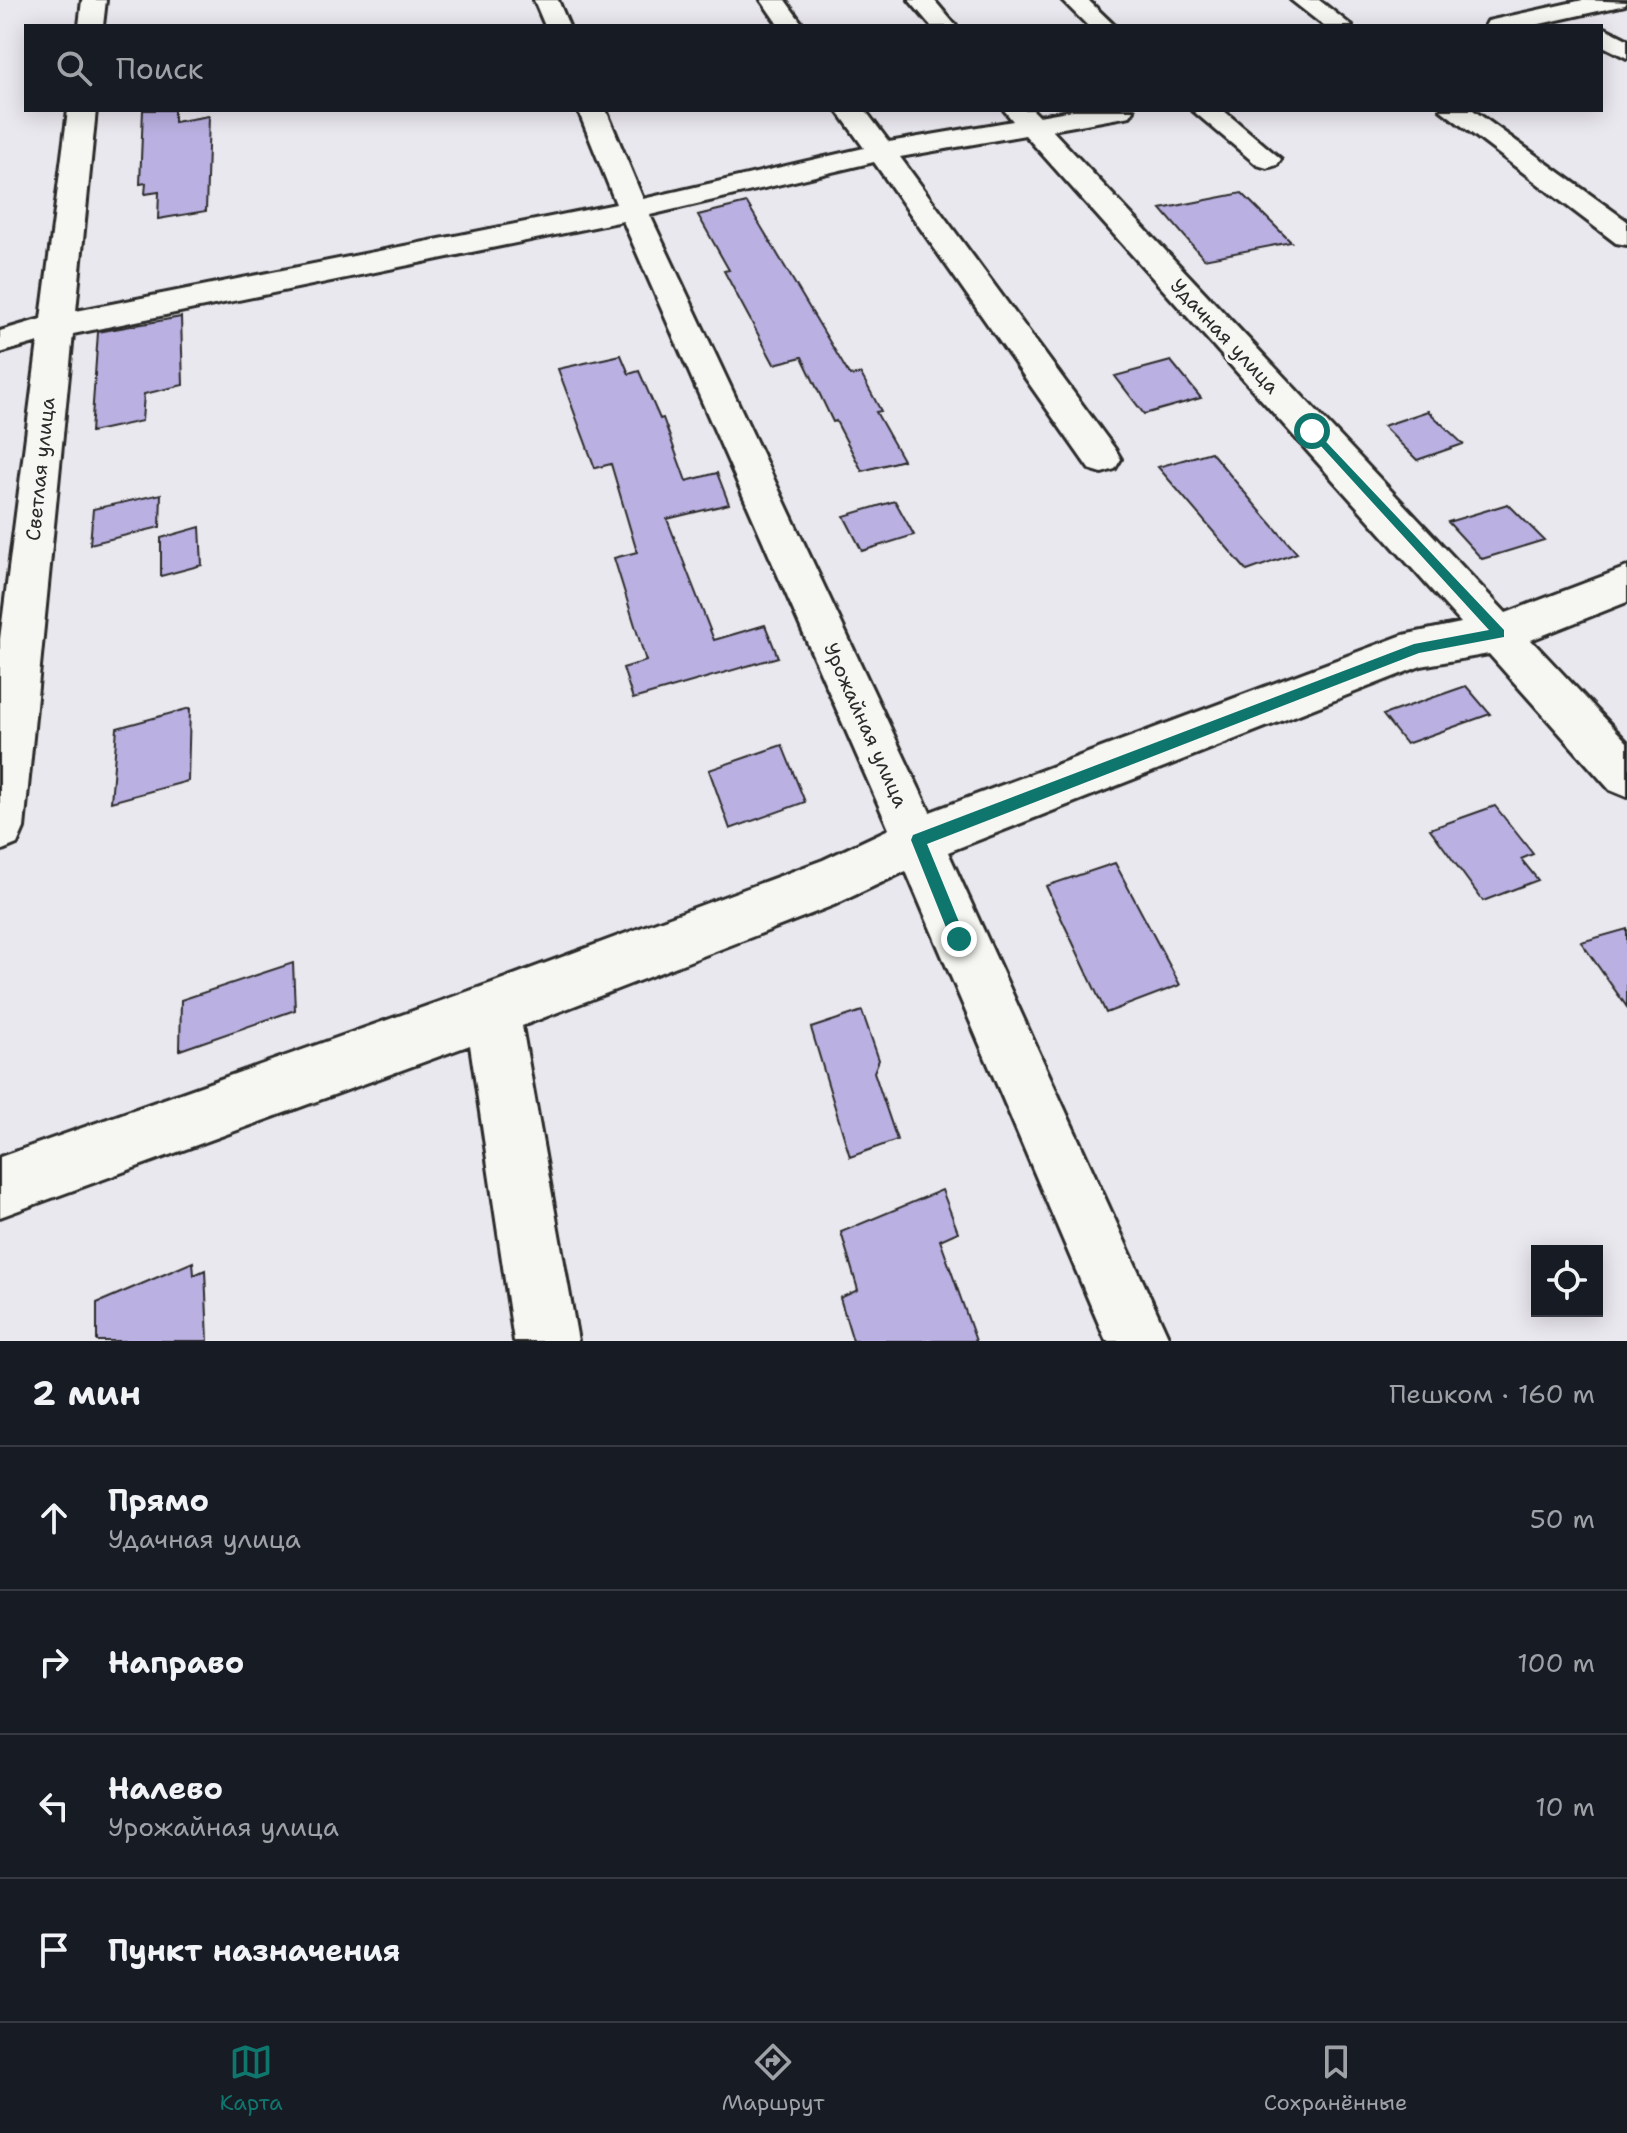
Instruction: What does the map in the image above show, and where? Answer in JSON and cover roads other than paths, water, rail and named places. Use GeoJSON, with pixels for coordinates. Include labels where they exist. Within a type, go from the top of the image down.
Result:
{"type":"FeatureCollection","features":[{"type":"Feature","properties":{"kind":"street"},"geometry":{"type":"LineString","coordinates":[[91,24],[94,0]]}},
{"type":"Feature","properties":{"kind":"street"},"geometry":{"type":"LineString","coordinates":[[546,0],[556,24]]}},
{"type":"Feature","properties":{"kind":"street"},"geometry":{"type":"LineString","coordinates":[[773,0],[791,24]]}},
{"type":"Feature","properties":{"kind":"street"},"geometry":{"type":"LineString","coordinates":[[921,0],[942,24]]}},
{"type":"Feature","properties":{"kind":"street"},"geometry":{"type":"LineString","coordinates":[[1074,0],[1101,24]]}},
{"type":"Feature","properties":{"kind":"street"},"geometry":{"type":"LineString","coordinates":[[1303,0],[1337,24]]}},
{"type":"Feature","properties":{"kind":"street"},"geometry":{"type":"LineString","coordinates":[[1503,24],[1554,6],[1616,0]]}},
{"type":"Feature","properties":{"kind":"street"},"geometry":{"type":"LineString","coordinates":[[1554,6],[1584,24]]}},
{"type":"Feature","properties":{"kind":"street"},"geometry":{"type":"LineString","coordinates":[[1603,35],[1627,50]]}},
{"type":"Feature","properties":{"kind":"street","name":"Светлая улица"},"geometry":{"type":"LineString","coordinates":[[0,828],[82,112]]}},
{"type":"Feature","properties":{"kind":"street","name":"Урожайная улица"},"geometry":{"type":"LineString","coordinates":[[593,112],[633,210],[918,840],[1138,1341]]}},
{"type":"Feature","properties":{"kind":"street"},"geometry":{"type":"LineString","coordinates":[[852,112],[1102,459]]}},
{"type":"Feature","properties":{"kind":"street"},"geometry":{"type":"LineString","coordinates":[[0,342],[56,326],[633,210],[1025,118],[1096,112]]}},
{"type":"Feature","properties":{"kind":"street"},"geometry":{"type":"LineString","coordinates":[[1208,112],[1267,159]]}},
{"type":"Feature","properties":{"kind":"street"},"geometry":{"type":"LineString","coordinates":[[1458,112],[1627,236]]}},
{"type":"Feature","properties":{"kind":"street","name":"Удачная улица"},"geometry":{"type":"LineString","coordinates":[[1025,118],[1627,775]]}},
{"type":"Feature","properties":{"kind":"street"},"geometry":{"type":"LineString","coordinates":[[0,1187],[492,1010],[834,880],[918,840],[1418,648],[1500,634],[1627,584]]}},
{"type":"Feature","properties":{"kind":"street"},"geometry":{"type":"LineString","coordinates":[[492,1010],[546,1341]]}}]}
